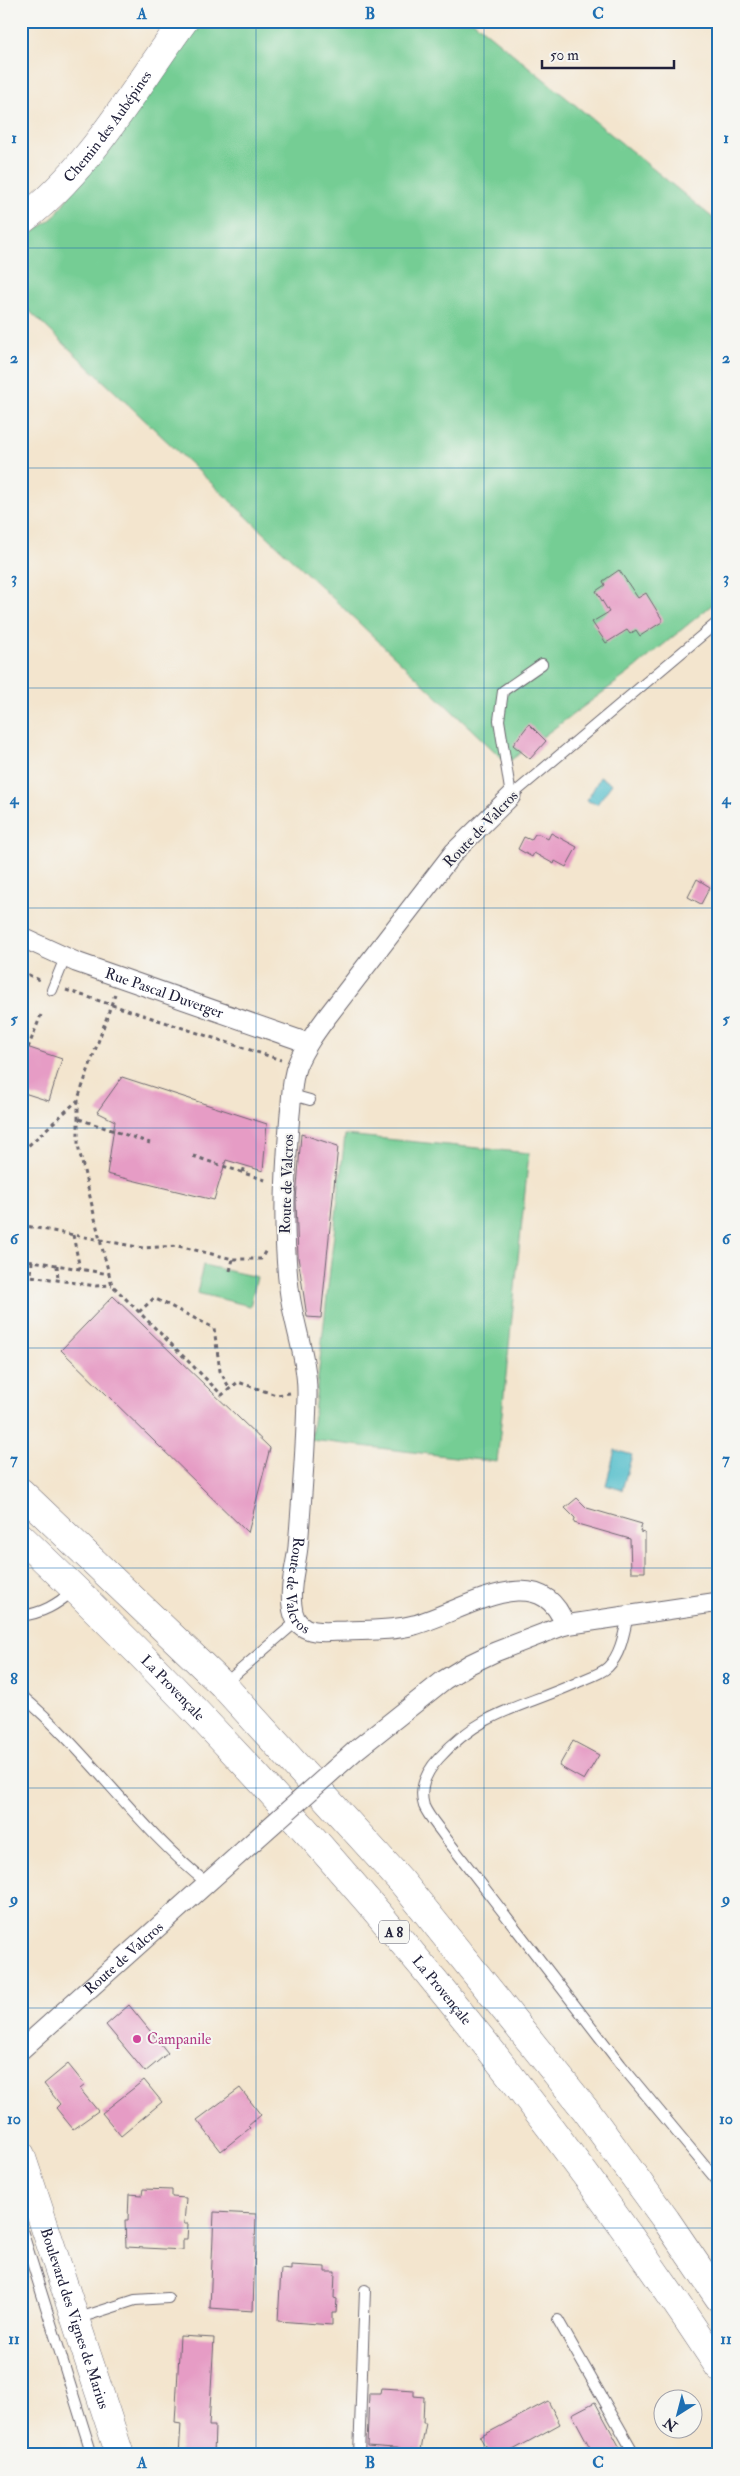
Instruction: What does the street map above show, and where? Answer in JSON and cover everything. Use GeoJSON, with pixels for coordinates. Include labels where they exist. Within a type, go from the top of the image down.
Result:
{"type":"FeatureCollection","features":[{"type":"Feature","properties":{"kind":"main road","name":"Chemin des Aubépines"},"geometry":{"type":"LineString","coordinates":[[21,221],[60,188],[105,132],[184,21]]}},
{"type":"Feature","properties":{"kind":"main road","name":"A 8"},"geometry":{"type":"LineString","coordinates":[[21,1492],[223,1685],[390,1868],[508,2011],[588,2113],[666,2220],[719,2298]]}},
{"type":"Feature","properties":{"kind":"main road","name":"La Provençale"},"geometry":{"type":"LineString","coordinates":[[21,1538],[76,1589],[201,1715],[341,1868],[475,2029],[579,2165],[719,2367]]}},
{"type":"Feature","properties":{"kind":"main road","name":"Boulevard des Vignes de Marius"},"geometry":{"type":"LineString","coordinates":[[21,2155],[120,2455]]}},
{"type":"Feature","properties":{"kind":"street","name":"Route de Valcros"},"geometry":{"type":"LineString","coordinates":[[510,796],[454,852],[308,1043],[297,1066],[292,1094],[286,1156],[284,1227],[289,1290],[301,1339],[307,1388],[300,1515],[291,1595],[296,1622],[307,1629],[326,1632],[401,1628],[507,1591],[519,1589],[529,1590],[543,1596],[560,1612],[565,1625]]}},
{"type":"Feature","properties":{"kind":"street","name":"Rue Pascal Duverger"},"geometry":{"type":"LineString","coordinates":[[21,937],[65,958],[308,1043]]}},
{"type":"Feature","properties":{"kind":"street","name":"Route de Valcros"},"geometry":{"type":"LineString","coordinates":[[21,2050],[356,1750],[444,1680],[470,1664],[565,1625],[719,1602]]}},
{"type":"Feature","properties":{"kind":"lane","name":"Route de Valcros"},"geometry":{"type":"LineString","coordinates":[[510,796],[719,621]]}},
{"type":"Feature","properties":{"kind":"lane"},"geometry":{"type":"LineString","coordinates":[[510,796],[499,720],[503,691],[542,664]]}},
{"type":"Feature","properties":{"kind":"lane"},"geometry":{"type":"LineString","coordinates":[[53,988],[65,958]]}},
{"type":"Feature","properties":{"kind":"lane"},"geometry":{"type":"LineString","coordinates":[[292,1094],[310,1100]]}},
{"type":"Feature","properties":{"kind":"lane"},"geometry":{"type":"LineString","coordinates":[[21,1616],[42,1612],[54,1607],[76,1589]]}},
{"type":"Feature","properties":{"kind":"lane"},"geometry":{"type":"LineString","coordinates":[[628,1615],[620,1648],[607,1668],[556,1692],[508,1708],[485,1720],[456,1740],[428,1770],[423,1787],[424,1806],[445,1837],[621,2064],[719,2183]]}},
{"type":"Feature","properties":{"kind":"lane"},"geometry":{"type":"LineString","coordinates":[[223,1685],[296,1622]]}},
{"type":"Feature","properties":{"kind":"lane"},"geometry":{"type":"LineString","coordinates":[[21,1695],[68,1741],[180,1862],[206,1884]]}},
{"type":"Feature","properties":{"kind":"lane","name":"Boulevard des Vignes de Marius"},"geometry":{"type":"LineString","coordinates":[[21,2227],[92,2455]]}},
{"type":"Feature","properties":{"kind":"lane"},"geometry":{"type":"LineString","coordinates":[[359,2455],[365,2290]]}},
{"type":"Feature","properties":{"kind":"lane"},"geometry":{"type":"LineString","coordinates":[[75,2320],[135,2300],[168,2298]]}},
{"type":"Feature","properties":{"kind":"lane"},"geometry":{"type":"LineString","coordinates":[[558,2320],[634,2455]]}},
{"type":"Feature","properties":{"kind":"path"},"geometry":{"type":"LineString","coordinates":[[21,971],[53,988],[297,1066]]}},
{"type":"Feature","properties":{"kind":"path"},"geometry":{"type":"LineString","coordinates":[[121,978],[78,1100],[78,1145],[112,1285],[222,1395],[238,1382],[276,1396],[307,1388]]}},
{"type":"Feature","properties":{"kind":"path"},"geometry":{"type":"LineString","coordinates":[[28,1048],[41,1015]]}},
{"type":"Feature","properties":{"kind":"path"},"geometry":{"type":"LineString","coordinates":[[21,1147],[28,1146],[78,1100]]}},
{"type":"Feature","properties":{"kind":"path"},"geometry":{"type":"LineString","coordinates":[[78,1119],[150,1143]]}},
{"type":"Feature","properties":{"kind":"path"},"geometry":{"type":"LineString","coordinates":[[193,1156],[268,1181],[268,1190]]}},
{"type":"Feature","properties":{"kind":"path"},"geometry":{"type":"LineString","coordinates":[[243,1172],[245,1166]]}},
{"type":"Feature","properties":{"kind":"path"},"geometry":{"type":"LineString","coordinates":[[21,1225],[143,1248],[178,1246],[233,1259],[261,1259],[265,1256],[266,1242]]}},
{"type":"Feature","properties":{"kind":"path"},"geometry":{"type":"LineString","coordinates":[[73,1235],[80,1269]]}},
{"type":"Feature","properties":{"kind":"path"},"geometry":{"type":"LineString","coordinates":[[21,1259],[109,1274]]}},
{"type":"Feature","properties":{"kind":"path"},"geometry":{"type":"LineString","coordinates":[[230,1271],[233,1259]]}},
{"type":"Feature","properties":{"kind":"path"},"geometry":{"type":"LineString","coordinates":[[32,1260],[31,1276],[96,1286],[112,1285]]}},
{"type":"Feature","properties":{"kind":"path"},"geometry":{"type":"LineString","coordinates":[[57,1265],[58,1280]]}},
{"type":"Feature","properties":{"kind":"path"},"geometry":{"type":"LineString","coordinates":[[140,1312],[154,1298],[214,1328],[220,1371],[230,1389]]}},
{"type":"Feature","properties":{"kind":"green space"},"geometry":{"type":"Polygon","coordinates":[[[194,21],[473,21],[719,223],[719,599],[629,673],[507,763],[21,303],[21,241],[54,217],[194,21]]]}},
{"type":"Feature","properties":{"kind":"green space"},"geometry":{"type":"Polygon","coordinates":[[[345,1135],[529,1153],[497,1462],[311,1440],[345,1135]]]}},
{"type":"Feature","properties":{"kind":"green space"},"geometry":{"type":"Polygon","coordinates":[[[203,1265],[257,1277],[250,1306],[197,1293],[203,1265]]]}},
{"type":"Feature","properties":{"kind":"water"},"geometry":{"type":"Polygon","coordinates":[[[600,777],[612,784],[597,804],[587,801],[600,777]]]}},
{"type":"Feature","properties":{"kind":"water"},"geometry":{"type":"Polygon","coordinates":[[[615,1450],[632,1455],[622,1490],[606,1485],[615,1450]]]}},
{"type":"Feature","properties":{"kind":"building"},"geometry":{"type":"Polygon","coordinates":[[[619,570],[638,598],[646,593],[662,622],[640,636],[636,630],[630,634],[627,630],[606,643],[592,622],[609,612],[596,591],[605,585],[603,581],[619,570]]]}},
{"type":"Feature","properties":{"kind":"building"},"geometry":{"type":"Polygon","coordinates":[[[529,724],[546,741],[530,759],[513,745],[529,724]]]}},
{"type":"Feature","properties":{"kind":"building"},"geometry":{"type":"Polygon","coordinates":[[[551,833],[577,847],[566,867],[555,861],[554,864],[534,853],[532,857],[518,849],[524,837],[531,840],[535,834],[539,834],[548,839],[551,833]]]}},
{"type":"Feature","properties":{"kind":"building"},"geometry":{"type":"Polygon","coordinates":[[[697,879],[710,887],[701,904],[688,897],[697,879]]]}},
{"type":"Feature","properties":{"kind":"building"},"geometry":{"type":"Polygon","coordinates":[[[21,1045],[62,1059],[49,1101],[21,1092],[21,1045]]]}},
{"type":"Feature","properties":{"kind":"building"},"geometry":{"type":"Polygon","coordinates":[[[122,1077],[267,1124],[263,1171],[226,1160],[214,1200],[107,1174],[115,1121],[97,1112],[122,1077]]]}},
{"type":"Feature","properties":{"kind":"building"},"geometry":{"type":"Polygon","coordinates":[[[301,1134],[338,1146],[321,1318],[307,1317],[298,1257],[296,1201],[301,1134]]]}},
{"type":"Feature","properties":{"kind":"building"},"geometry":{"type":"Polygon","coordinates":[[[113,1296],[270,1448],[248,1533],[61,1350],[113,1296]]]}},
{"type":"Feature","properties":{"kind":"building"},"geometry":{"type":"Polygon","coordinates":[[[577,1498],[587,1508],[642,1524],[640,1532],[645,1533],[645,1572],[631,1572],[630,1539],[574,1523],[575,1518],[565,1508],[577,1498]]]}},
{"type":"Feature","properties":{"kind":"building"},"geometry":{"type":"Polygon","coordinates":[[[573,1741],[599,1755],[584,1780],[559,1766],[573,1741]]]}},
{"type":"Feature","properties":{"kind":"building","name":"Campanile"},"geometry":{"type":"Polygon","coordinates":[[[129,2005],[168,2053],[145,2072],[106,2025],[129,2005]]]}},
{"type":"Feature","properties":{"kind":"building"},"geometry":{"type":"Polygon","coordinates":[[[68,2064],[85,2085],[80,2089],[98,2111],[73,2129],[56,2108],[60,2104],[44,2084],[68,2064]]]}},
{"type":"Feature","properties":{"kind":"building"},"geometry":{"type":"Polygon","coordinates":[[[144,2080],[162,2102],[121,2136],[102,2113],[144,2080]]]}},
{"type":"Feature","properties":{"kind":"building"},"geometry":{"type":"Polygon","coordinates":[[[240,2088],[261,2115],[248,2126],[250,2128],[221,2151],[197,2120],[240,2088]]]}},
{"type":"Feature","properties":{"kind":"building"},"geometry":{"type":"Polygon","coordinates":[[[143,2189],[172,2190],[172,2197],[186,2198],[184,2224],[188,2224],[187,2239],[183,2239],[183,2250],[126,2247],[125,2220],[128,2220],[129,2194],[142,2195],[143,2189]]]}},
{"type":"Feature","properties":{"kind":"building"},"geometry":{"type":"Polygon","coordinates":[[[214,2212],[256,2214],[253,2311],[210,2308],[214,2212]]]}},
{"type":"Feature","properties":{"kind":"building"},"geometry":{"type":"Polygon","coordinates":[[[291,2265],[325,2267],[325,2272],[335,2272],[334,2298],[337,2299],[336,2313],[332,2313],[332,2325],[278,2321],[281,2269],[291,2270],[291,2265]]]}},
{"type":"Feature","properties":{"kind":"building"},"geometry":{"type":"Polygon","coordinates":[[[180,2336],[214,2338],[209,2426],[215,2426],[214,2455],[179,2455],[181,2424],[175,2423],[180,2336]]]}},
{"type":"Feature","properties":{"kind":"building"},"geometry":{"type":"Polygon","coordinates":[[[381,2388],[414,2390],[414,2396],[424,2397],[423,2423],[426,2423],[421,2450],[367,2446],[369,2393],[380,2393],[381,2388]]]}},
{"type":"Feature","properties":{"kind":"building"},"geometry":{"type":"Polygon","coordinates":[[[548,2401],[560,2424],[504,2455],[490,2455],[480,2437],[548,2401]]]}},
{"type":"Feature","properties":{"kind":"building"},"geometry":{"type":"Polygon","coordinates":[[[595,2402],[624,2455],[594,2455],[572,2414],[595,2402]]]}},
{"type":"Feature","properties":{"kind":"place","name":"Campanile"},"geometry":{"type":"Point","coordinates":[137,2039]}}]}
